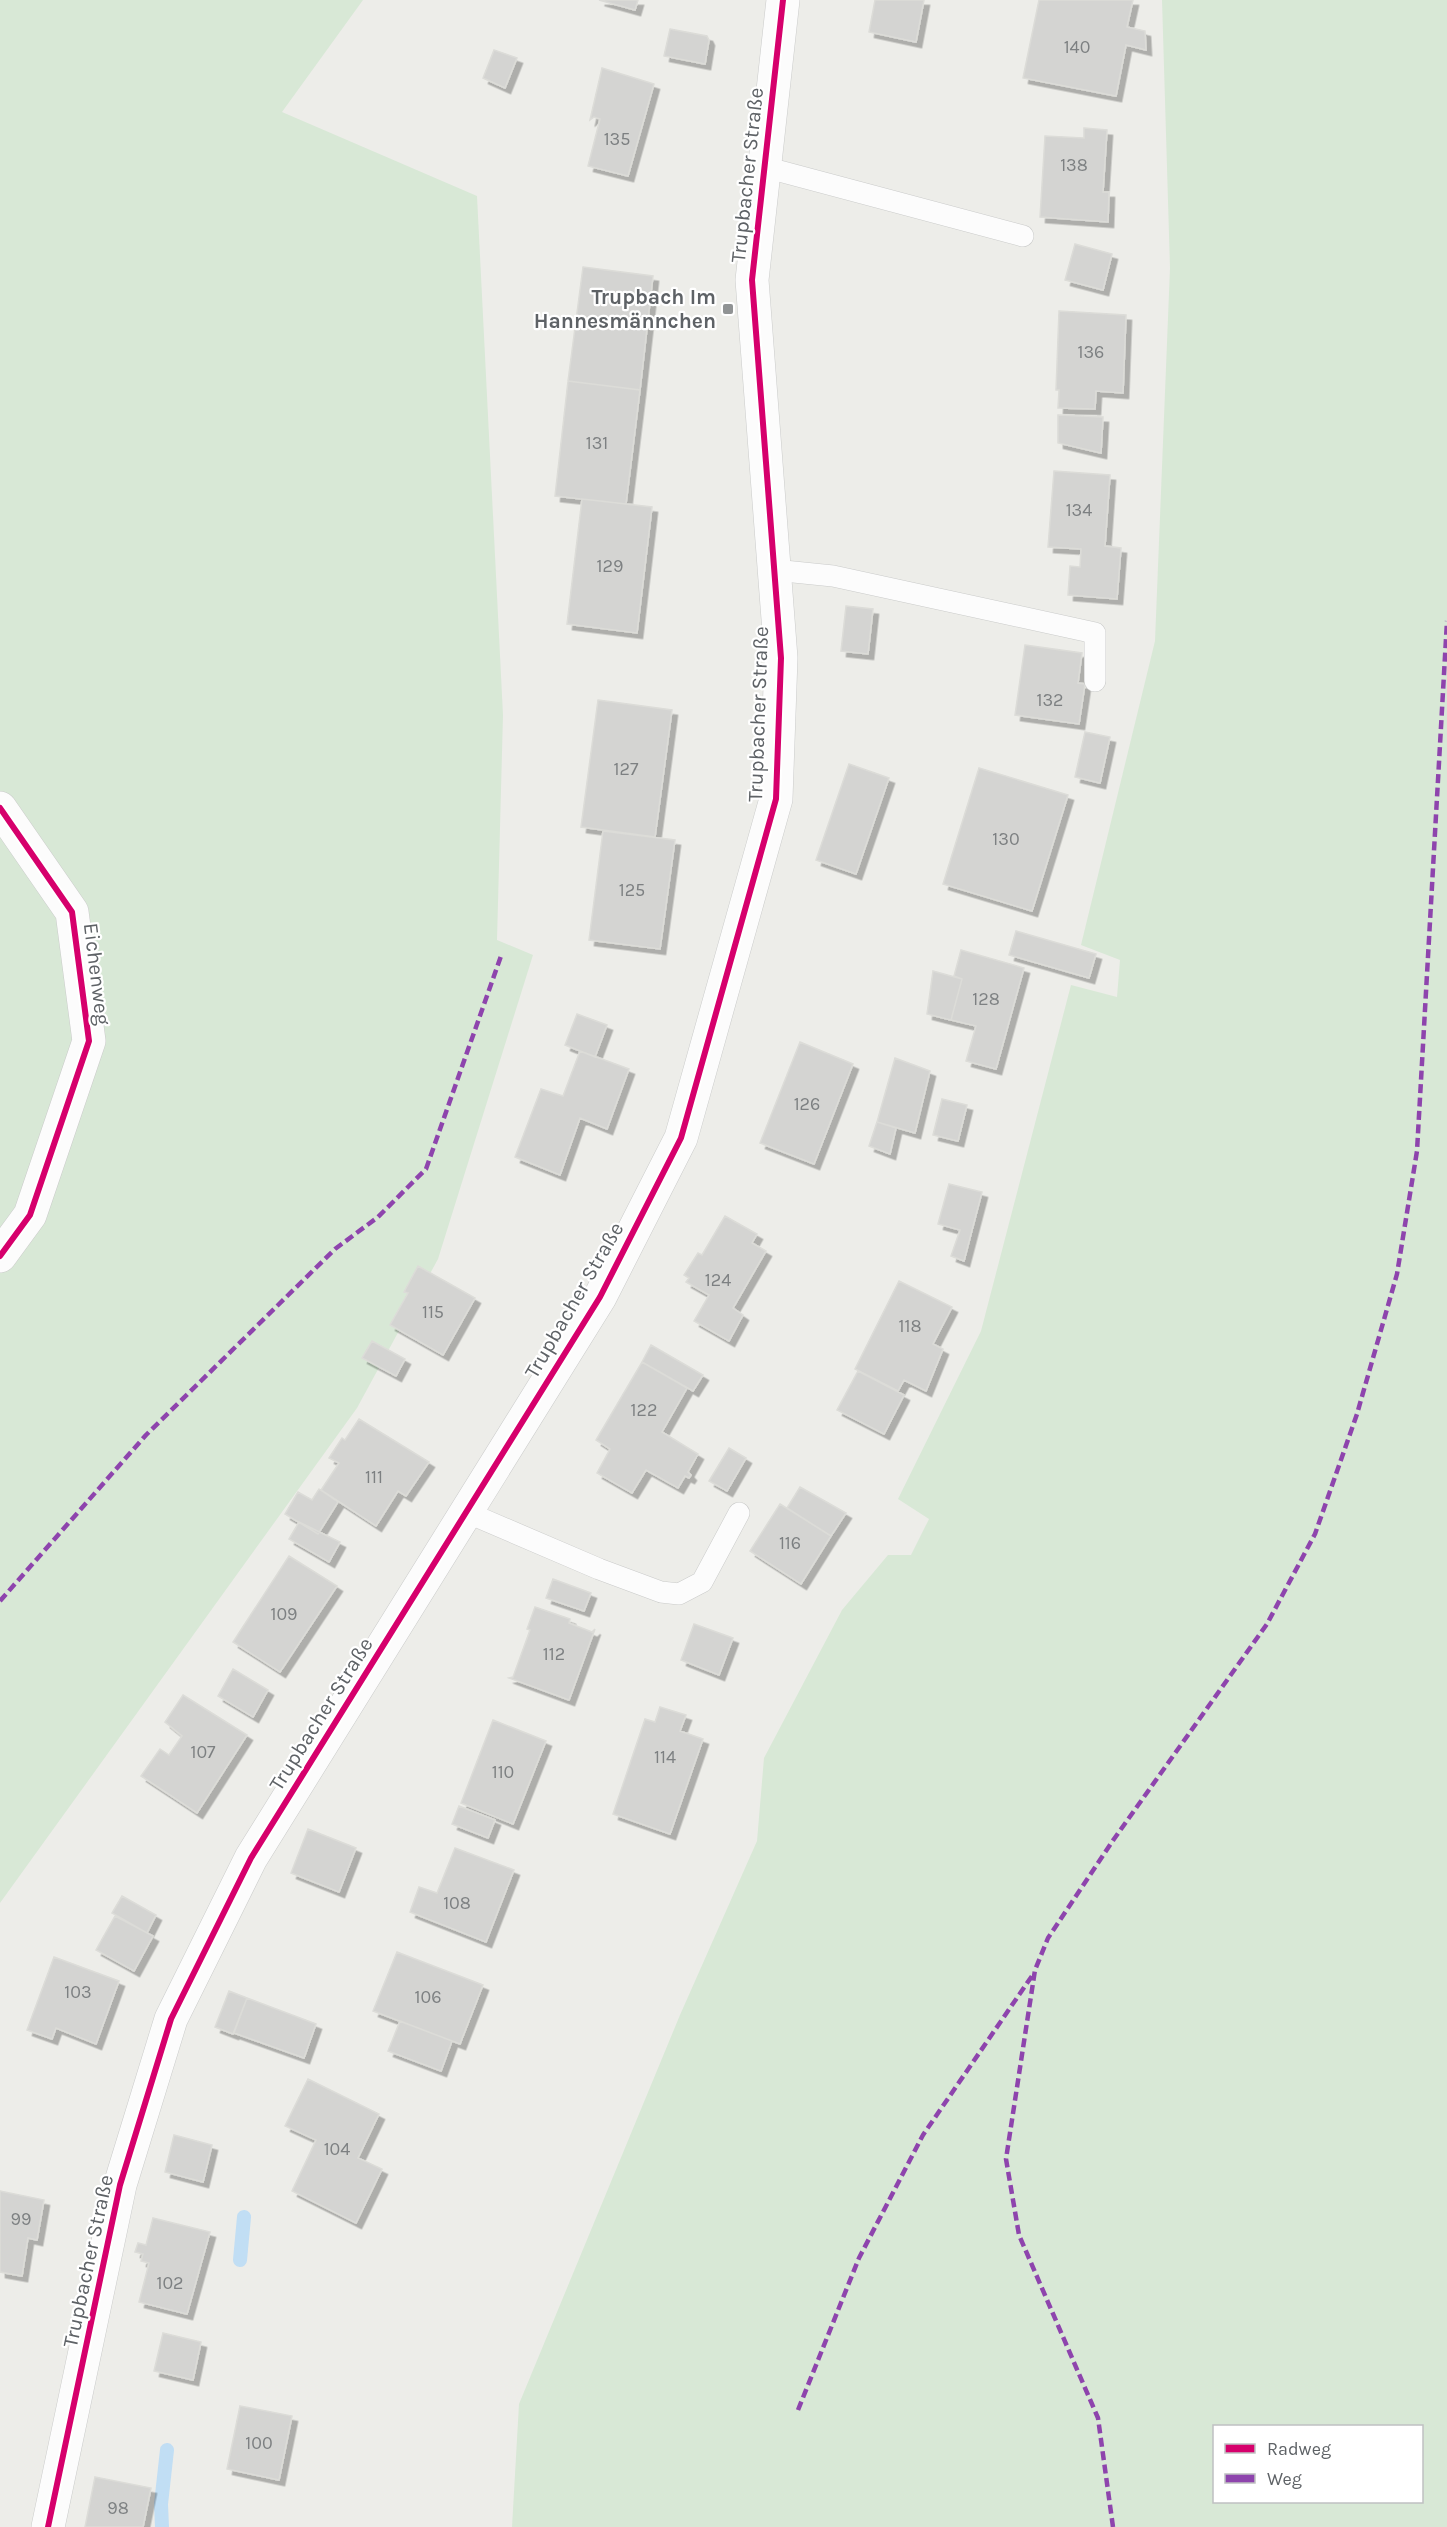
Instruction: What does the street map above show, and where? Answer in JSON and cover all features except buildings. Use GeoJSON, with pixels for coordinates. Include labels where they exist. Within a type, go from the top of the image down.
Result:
{"type":"FeatureCollection","features":[{"type":"Feature","properties":{"kind":"street","name":"Trupbacher Straße"},"geometry":{"type":"LineString","coordinates":[[48,2527],[120,2185],[171,2019],[251,1858],[600,1297],[681,1138],[776,799],[781,658],[752,280],[783,0]]}},
{"type":"Feature","properties":{"kind":"street","name":"Eichenweg"},"geometry":{"type":"LineString","coordinates":[[0,808],[72,912],[89,1041],[30,1215],[0,1256]]}},
{"type":"Feature","properties":{"kind":"lane"},"geometry":{"type":"LineString","coordinates":[[764,167],[1023,236]]}},
{"type":"Feature","properties":{"kind":"lane"},"geometry":{"type":"LineString","coordinates":[[774,570],[833,576],[1095,633],[1095,681]]}},
{"type":"Feature","properties":{"kind":"lane"},"geometry":{"type":"LineString","coordinates":[[466,1512],[599,1569],[661,1592],[679,1594],[702,1582],[740,1513]]}},
{"type":"Feature","properties":{"kind":"green space"},"geometry":{"type":"Polygon","coordinates":[[[0,0],[363,0],[282,112],[477,196],[503,715],[497,940],[533,955],[438,1259],[357,1408],[0,1903],[0,0]]]}},
{"type":"Feature","properties":{"kind":"green space"},"geometry":{"type":"Polygon","coordinates":[[[1162,0],[1447,0],[1447,2527],[512,2527],[519,2404],[680,2015],[757,1841],[764,1758],[842,1610],[888,1555],[911,1555],[929,1519],[898,1499],[981,1331],[1071,985],[1117,997],[1120,960],[1081,945],[1155,641],[1170,268],[1162,0]]]}},
{"type":"Feature","properties":{"kind":"waterway"},"geometry":{"type":"LineString","coordinates":[[240,2260],[244,2217]]}},
{"type":"Feature","properties":{"kind":"waterway"},"geometry":{"type":"LineString","coordinates":[[162,2527],[161,2504],[167,2450]]}},
{"type":"Feature","properties":{"kind":"marked path"},"geometry":{"type":"LineString","coordinates":[[1113,2527],[1098,2418],[1019,2235],[1006,2159],[1035,1970],[1048,1938],[1114,1839],[1267,1624],[1315,1534],[1357,1414],[1397,1274],[1417,1151],[1447,621]]}},
{"type":"Feature","properties":{"kind":"marked path"},"geometry":{"type":"LineString","coordinates":[[0,1601],[146,1435],[335,1249],[378,1217],[426,1169],[501,956]]}},
{"type":"Feature","properties":{"kind":"marked path"},"geometry":{"type":"LineString","coordinates":[[798,2410],[859,2258],[923,2135],[1034,1973]]}},
{"type":"Feature","properties":{"kind":"cycle path"},"geometry":{"type":"LineString","coordinates":[[48,2527],[120,2185],[171,2019],[251,1858],[600,1297],[681,1138],[776,799],[781,658],[752,280],[783,0]]}},
{"type":"Feature","properties":{"kind":"cycle path"},"geometry":{"type":"LineString","coordinates":[[0,808],[72,912],[89,1041],[30,1215],[0,1256]]}},
{"type":"Feature","properties":{"kind":"place","name":"Trupbach Im Hannesmännchen"},"geometry":{"type":"Point","coordinates":[728,309]}}]}
